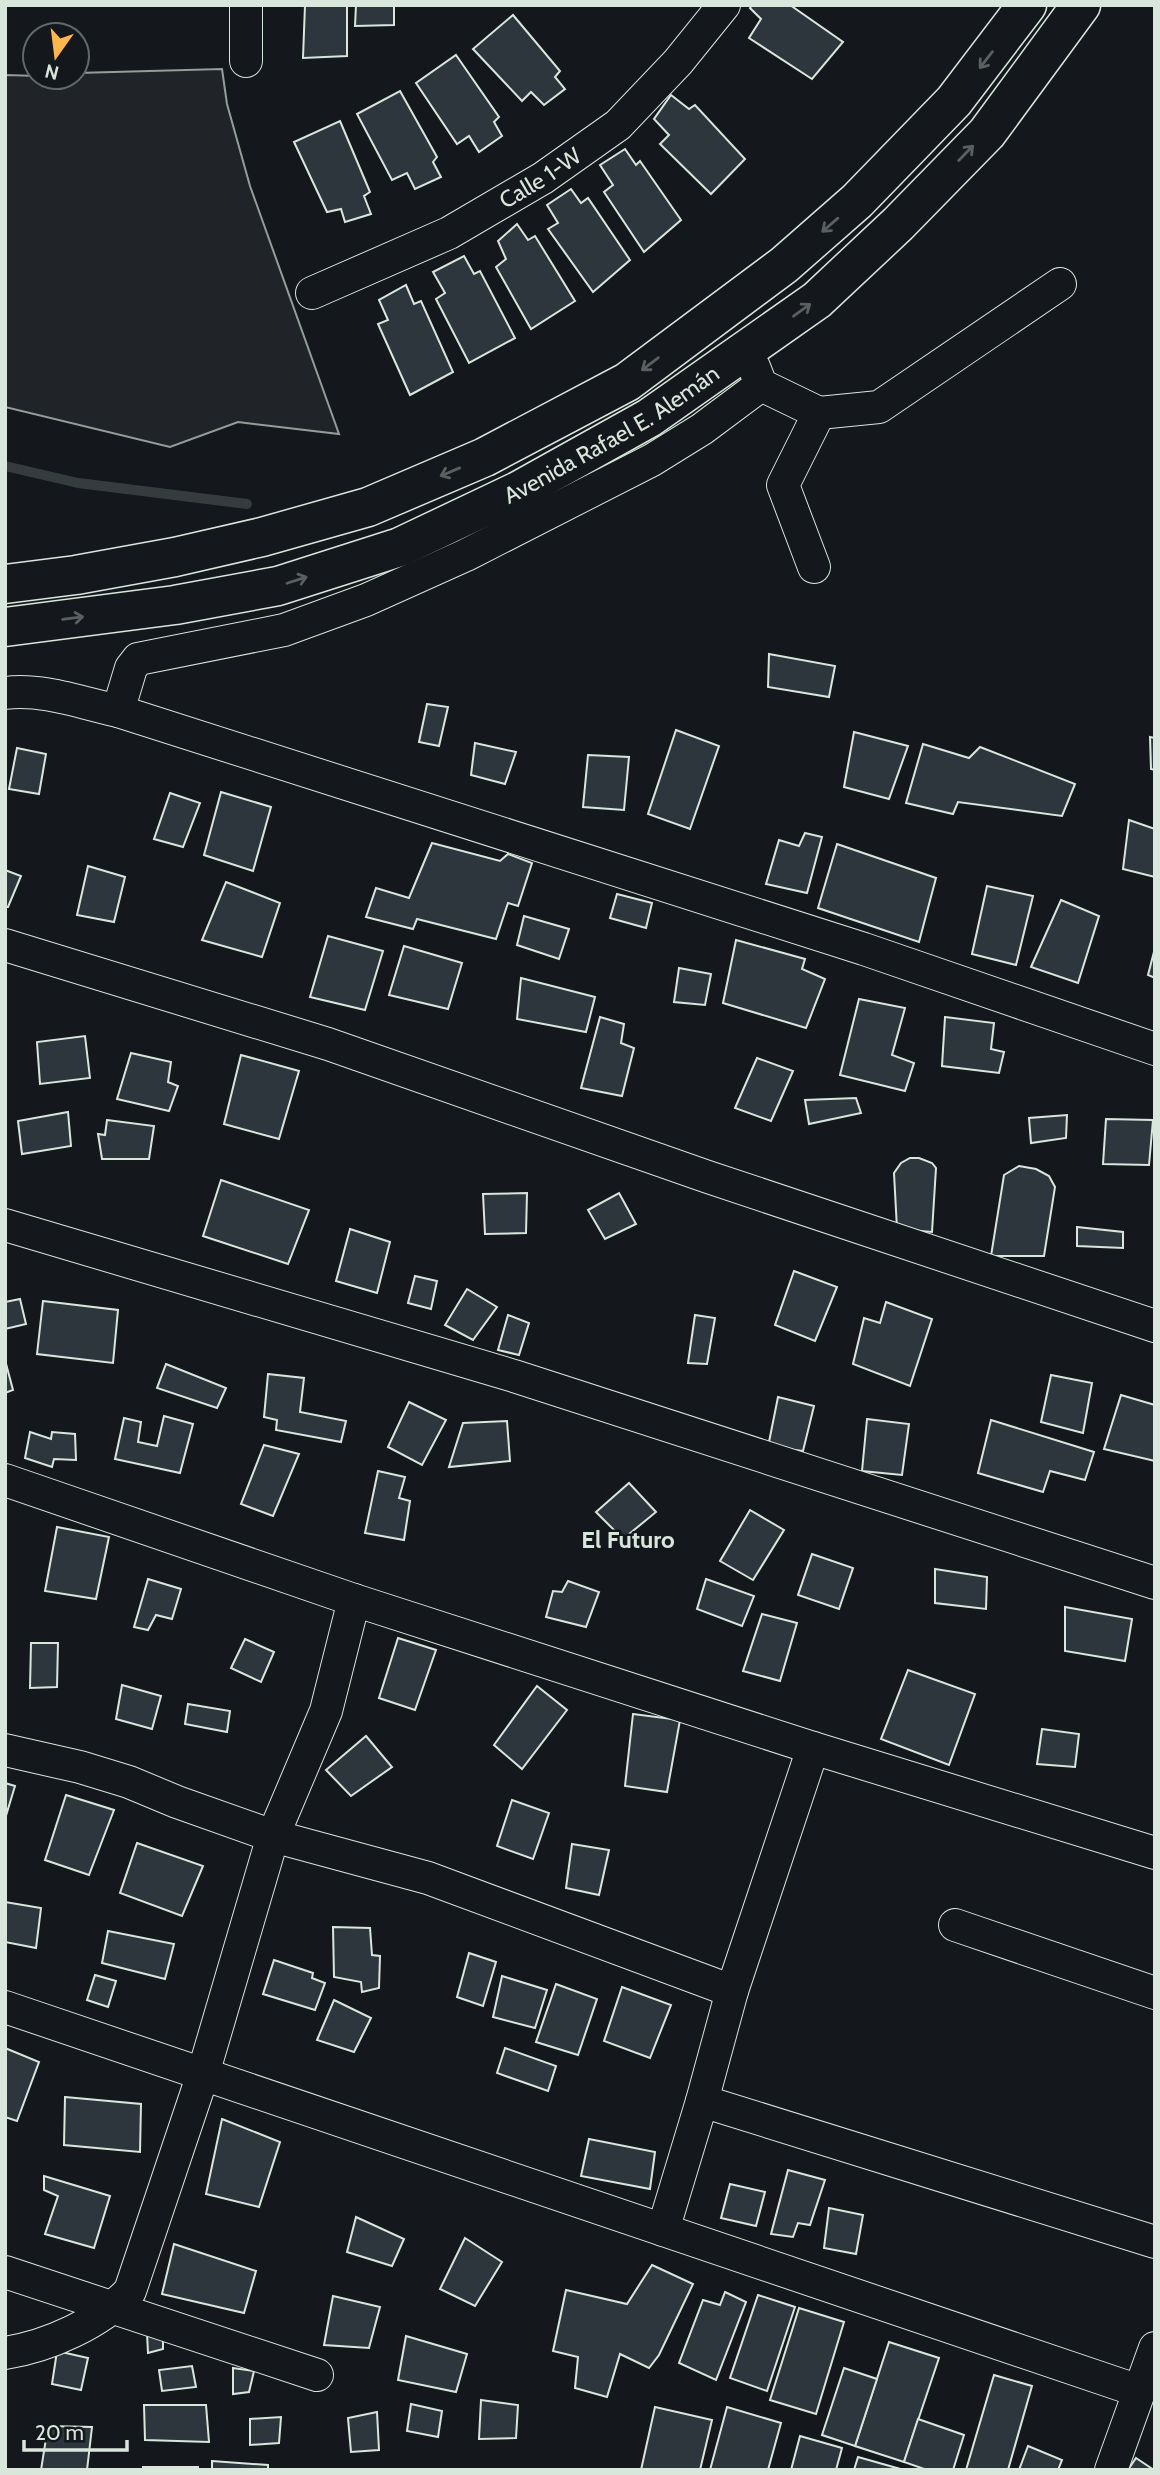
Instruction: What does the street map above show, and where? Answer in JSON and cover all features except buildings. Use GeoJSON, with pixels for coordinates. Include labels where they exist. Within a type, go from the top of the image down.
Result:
{"type":"FeatureCollection","features":[{"type":"Feature","properties":{"kind":"main road","name":"Avenida Rafael E. Alemán"},"geometry":{"type":"LineString","coordinates":[[5,584],[76,575],[175,557],[262,537],[368,507],[485,457],[627,382],[784,265],[856,201],[954,101],[1027,5]]}},
{"type":"Feature","properties":{"kind":"main road","name":"Avenida Rafael E. Alemán"},"geometry":{"type":"LineString","coordinates":[[5,627],[175,605],[278,586],[400,547],[518,491],[649,418],[754,368],[817,300],[898,224],[978,142],[1081,5]]}},
{"type":"Feature","properties":{"kind":"street"},"geometry":{"type":"LineString","coordinates":[[246,5],[246,61]]}},
{"type":"Feature","properties":{"kind":"street","name":"Calle 1-W"},"geometry":{"type":"LineString","coordinates":[[312,293],[449,233],[543,178],[618,125],[678,61],[724,5]]}},
{"type":"Feature","properties":{"kind":"street"},"geometry":{"type":"LineString","coordinates":[[118,711],[131,668],[138,659],[284,630],[366,600],[466,555],[652,460],[702,429],[754,368],[820,413],[879,407],[1060,284]]}},
{"type":"Feature","properties":{"kind":"street"},"geometry":{"type":"LineString","coordinates":[[814,567],[783,485],[820,413]]}},
{"type":"Feature","properties":{"kind":"street"},"geometry":{"type":"LineString","coordinates":[[5,693],[18,691],[46,694],[118,711],[864,948],[1155,1049]]}},
{"type":"Feature","properties":{"kind":"street"},"geometry":{"type":"LineString","coordinates":[[5,945],[328,1044],[708,1177],[1155,1326]]}},
{"type":"Feature","properties":{"kind":"street"},"geometry":{"type":"LineString","coordinates":[[5,1225],[514,1376],[1155,1583]]}},
{"type":"Feature","properties":{"kind":"street"},"geometry":{"type":"LineString","coordinates":[[5,1480],[354,1600],[813,1748],[1155,1853]]}},
{"type":"Feature","properties":{"kind":"street"},"geometry":{"type":"LineString","coordinates":[[5,2353],[82,2327],[114,2308],[130,2291],[203,2074],[273,1836],[326,1711],[354,1600]]}},
{"type":"Feature","properties":{"kind":"street"},"geometry":{"type":"LineString","coordinates":[[663,2230],[732,1991],[813,1748]]}},
{"type":"Feature","properties":{"kind":"street"},"geometry":{"type":"LineString","coordinates":[[5,1750],[80,1767],[129,1782],[273,1836],[428,1878],[732,1991]]}},
{"type":"Feature","properties":{"kind":"street"},"geometry":{"type":"LineString","coordinates":[[955,1925],[1155,1993]]}},
{"type":"Feature","properties":{"kind":"street"},"geometry":{"type":"LineString","coordinates":[[5,2007],[1139,2391]]}},
{"type":"Feature","properties":{"kind":"street"},"geometry":{"type":"LineString","coordinates":[[702,2101],[1155,2242]]}},
{"type":"Feature","properties":{"kind":"street"},"geometry":{"type":"LineString","coordinates":[[5,2273],[317,2375]]}},
{"type":"Feature","properties":{"kind":"street"},"geometry":{"type":"LineString","coordinates":[[1111,2470],[1155,2348]]}},
{"type":"Feature","properties":{"kind":"shaded area"},"geometry":{"type":"Polygon","coordinates":[[[222,69],[227,104],[250,186],[339,434],[238,422],[170,447],[5,407],[5,75],[21,75],[21,91],[91,91],[91,73],[222,69]]]}},
{"type":"Feature","properties":{"kind":"waterway"},"geometry":{"type":"LineString","coordinates":[[5,466],[78,483],[247,504]]}},
{"type":"Feature","properties":{"kind":"district","name":"El Futuro"},"geometry":{"type":"Point","coordinates":[628,1540]}}]}
